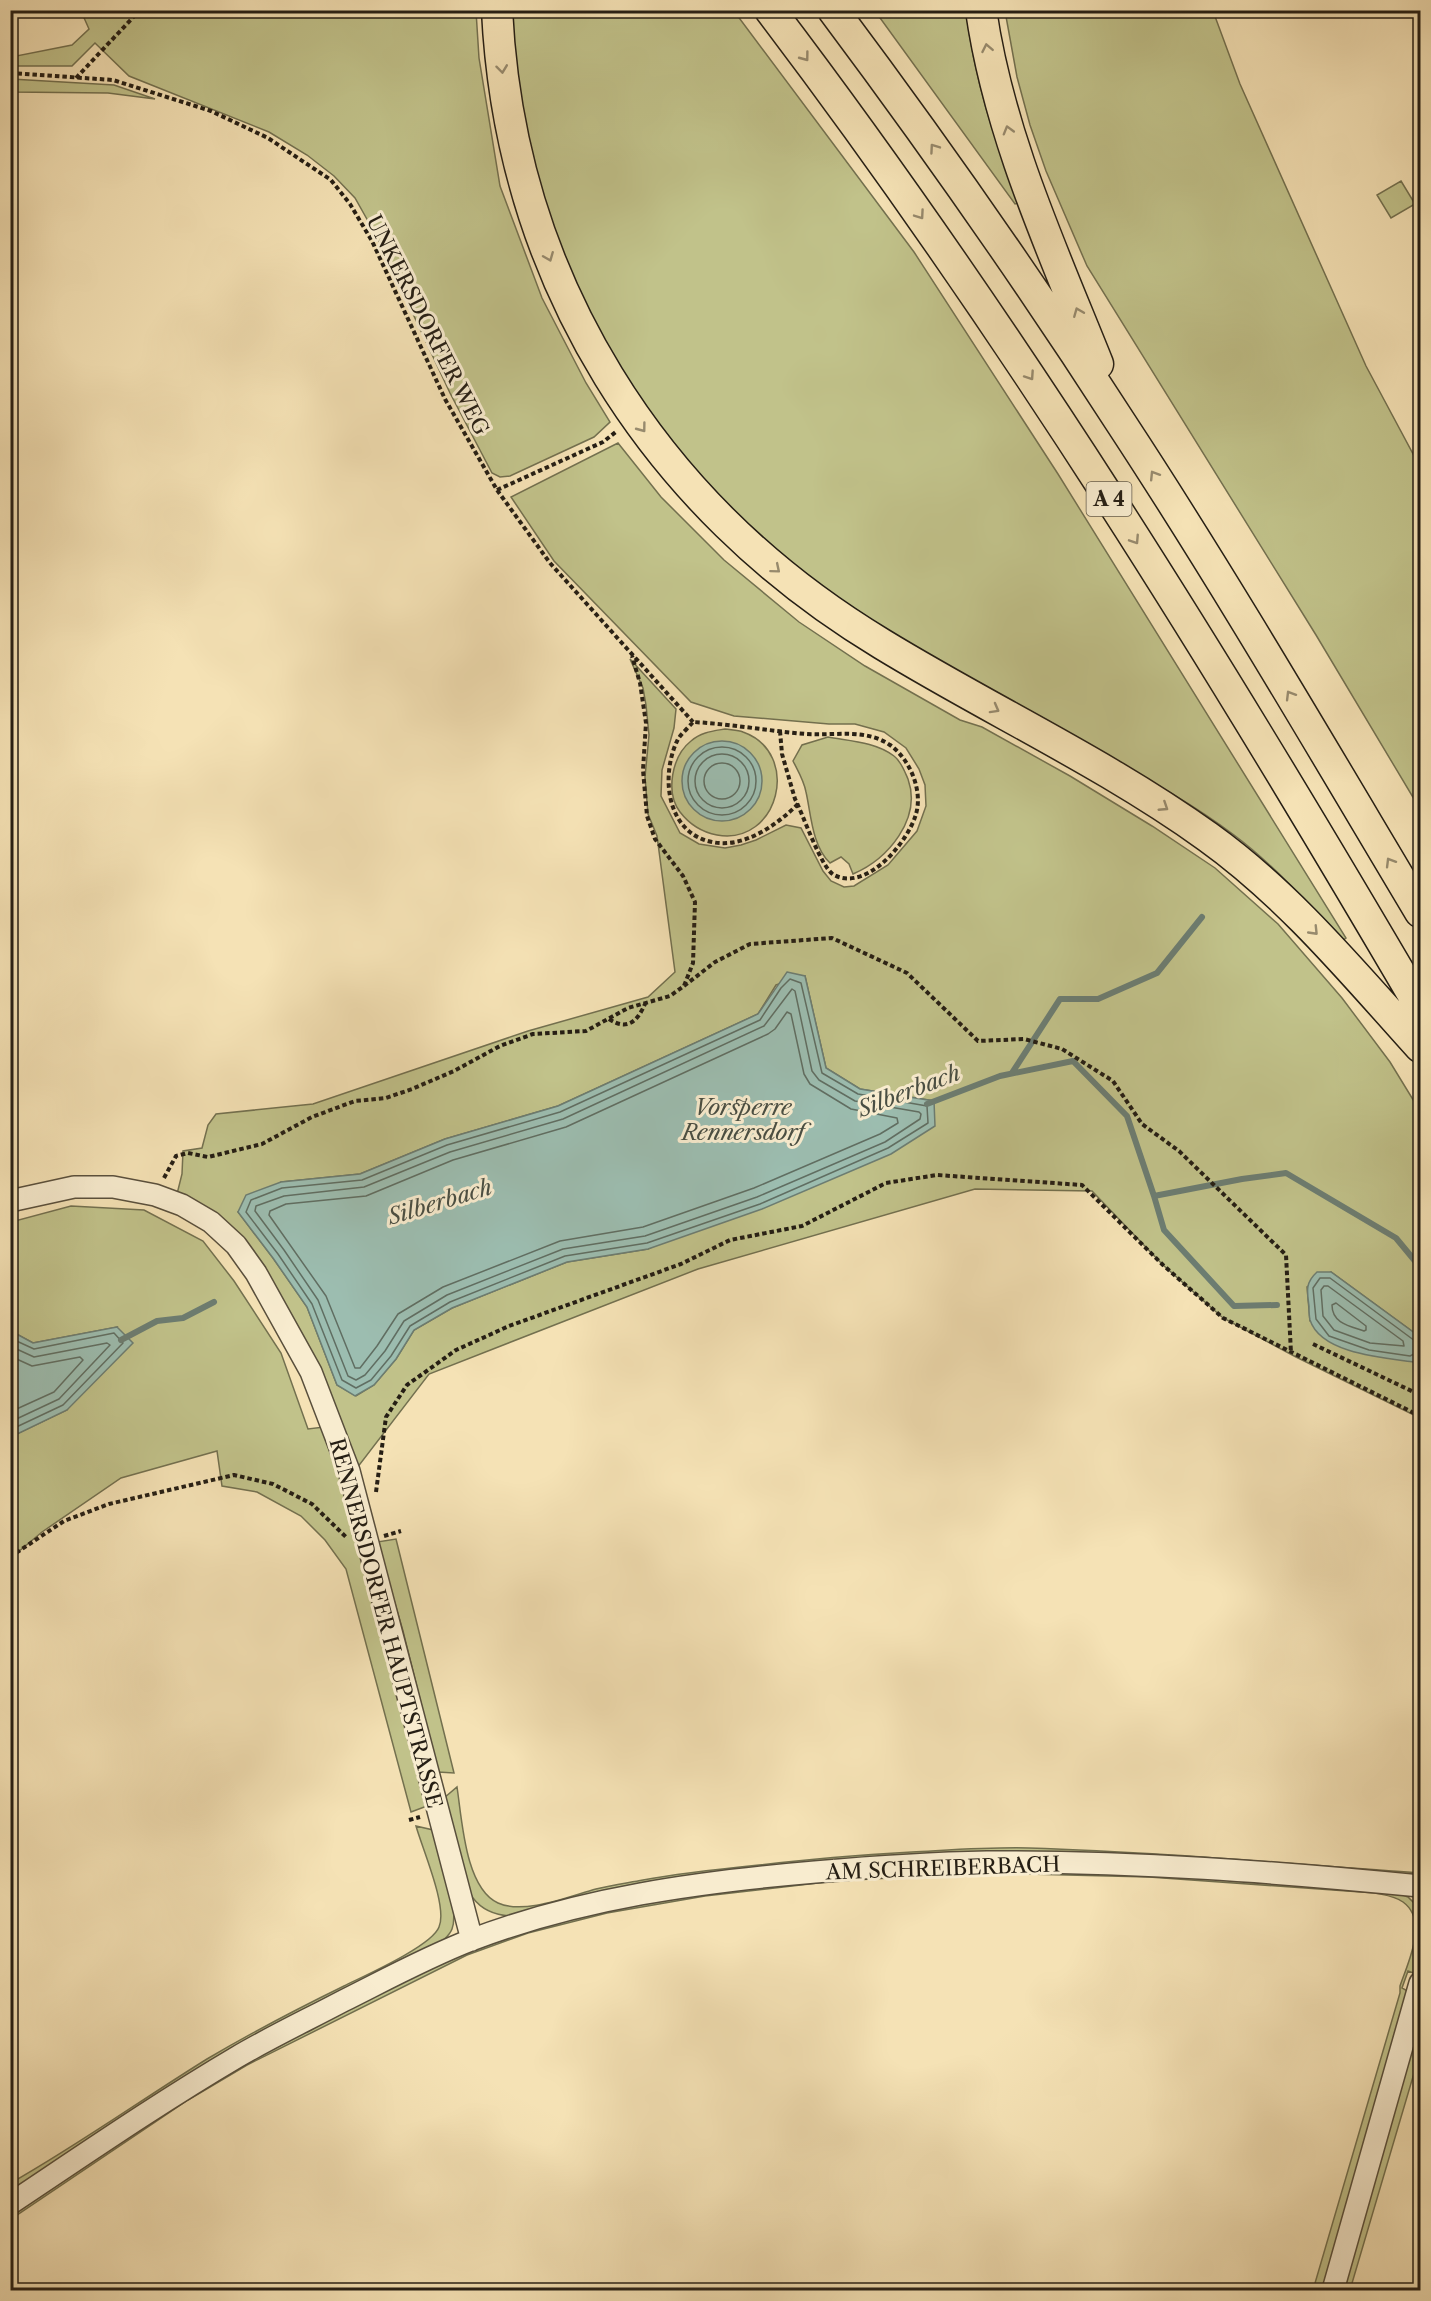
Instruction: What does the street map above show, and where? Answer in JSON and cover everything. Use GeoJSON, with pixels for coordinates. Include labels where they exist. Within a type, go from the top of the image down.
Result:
{"type":"FeatureCollection","features":[{"type":"Feature","properties":{"kind":"highway"},"geometry":{"type":"LineString","coordinates":[[497,10],[501,68],[509,122],[521,176],[538,229],[581,329],[634,417],[671,466],[748,546],[826,608],[881,644],[1119,779],[1166,808],[1227,852],[1294,911],[1420,1047]]}},
{"type":"Feature","properties":{"kind":"highway","name":"A 4"},"geometry":{"type":"LineString","coordinates":[[770,10],[862,132],[966,280],[1055,414],[1246,717],[1420,1007]]}},
{"type":"Feature","properties":{"kind":"highway","name":"A 4"},"geometry":{"type":"LineString","coordinates":[[833,10],[897,95],[1005,247],[1123,425],[1239,610],[1420,912]]}},
{"type":"Feature","properties":{"kind":"highway"},"geometry":{"type":"LineString","coordinates":[[981,10],[995,85],[1016,156],[1123,425]]}},
{"type":"Feature","properties":{"kind":"street","name":"RENNERSDORFER HAUPTSTRASSE"},"geometry":{"type":"LineString","coordinates":[[10,1201],[74,1187],[114,1187],[155,1195],[182,1206],[211,1222],[236,1245],[256,1273],[311,1372],[349,1471],[472,1940]]}},
{"type":"Feature","properties":{"kind":"street","name":"AM SCHREIBERBACH"},"geometry":{"type":"LineString","coordinates":[[10,2204],[181,2091],[240,2055],[367,1989],[472,1940],[541,1917],[650,1892],[760,1876],[941,1863],[1027,1862],[1306,1875],[1420,1886]]}},
{"type":"Feature","properties":{"kind":"street"},"geometry":{"type":"LineString","coordinates":[[1333,2290],[1420,1983]]}},
{"type":"Feature","properties":{"kind":"path"},"geometry":{"type":"LineString","coordinates":[[76,78],[140,10]]}},
{"type":"Feature","properties":{"kind":"path","name":"UNKERSDORFER WEG"},"geometry":{"type":"LineString","coordinates":[[10,73],[113,80],[211,111],[268,138],[331,180],[350,204],[372,241],[445,399],[497,490],[550,563],[693,722]]}},
{"type":"Feature","properties":{"kind":"path"},"geometry":{"type":"LineString","coordinates":[[497,490],[603,442],[634,417]]}},
{"type":"Feature","properties":{"kind":"path"},"geometry":{"type":"LineString","coordinates":[[631,652],[640,683],[646,723],[643,770],[647,816],[655,839],[683,876],[695,902],[693,963],[684,986]]}},
{"type":"Feature","properties":{"kind":"path"},"geometry":{"type":"LineString","coordinates":[[780,731],[788,780],[825,865],[833,875],[852,879],[866,874],[890,857],[916,813],[918,795],[914,778],[904,758],[890,745],[869,736],[842,733],[810,734],[693,722],[679,738],[669,775],[669,794],[678,820],[691,834],[712,842],[732,842],[757,834],[782,819],[798,804]]}},
{"type":"Feature","properties":{"kind":"path"},"geometry":{"type":"LineString","coordinates":[[176,1156],[188,1153],[208,1157],[262,1144],[312,1117],[355,1101],[387,1098],[412,1089],[454,1071],[500,1046],[533,1034],[586,1031],[628,1008],[670,996],[715,962],[750,944],[832,938],[907,973],[978,1041],[1024,1039],[1062,1049],[1113,1081],[1142,1124],[1179,1151],[1286,1255],[1292,1353]]}},
{"type":"Feature","properties":{"kind":"path"},"geometry":{"type":"LineString","coordinates":[[609,1019],[618,1025],[626,1025],[640,1015],[645,1004]]}},
{"type":"Feature","properties":{"kind":"path"},"geometry":{"type":"LineString","coordinates":[[376,1494],[386,1417],[407,1385],[456,1350],[509,1326],[681,1264],[730,1240],[802,1226],[886,1183],[926,1175],[1082,1185],[1163,1264],[1223,1318],[1420,1416]]}},
{"type":"Feature","properties":{"kind":"path"},"geometry":{"type":"LineString","coordinates":[[1312,1344],[1420,1395]]}},
{"type":"Feature","properties":{"kind":"path"},"geometry":{"type":"LineString","coordinates":[[10,1557],[64,1521],[109,1504],[234,1476],[273,1484],[312,1504],[349,1540],[346,1529]]}},
{"type":"Feature","properties":{"kind":"green space"},"geometry":{"type":"Polygon","coordinates":[[[81,11],[476,11],[479,58],[500,186],[542,298],[586,383],[610,422],[594,437],[510,476],[500,477],[492,473],[450,393],[377,237],[355,198],[334,176],[307,155],[269,132],[129,76],[95,43],[72,66],[11,66],[11,57],[72,45],[89,29],[81,11]]]}},
{"type":"Feature","properties":{"kind":"green space"},"geometry":{"type":"Polygon","coordinates":[[[512,11],[734,11],[914,252],[1058,474],[1346,938],[1342,941],[1304,899],[1249,846],[1200,811],[947,666],[861,613],[787,559],[721,497],[662,429],[613,354],[572,275],[541,190],[521,102],[512,11]]]}},
{"type":"Feature","properties":{"kind":"green space"},"geometry":{"type":"Polygon","coordinates":[[[875,11],[966,11],[974,60],[986,109],[1019,203],[1015,204],[875,11]]]}},
{"type":"Feature","properties":{"kind":"green space"},"geometry":{"type":"Polygon","coordinates":[[[1005,11],[1213,11],[1240,84],[1366,366],[1420,467],[1420,809],[1316,635],[1087,266],[1046,171],[1030,125],[1017,77],[1005,11]]]}},
{"type":"Feature","properties":{"kind":"green space"},"geometry":{"type":"Polygon","coordinates":[[[11,79],[114,85],[155,99],[108,93],[11,92],[11,79]]]}},
{"type":"Feature","properties":{"kind":"green space"},"geometry":{"type":"Polygon","coordinates":[[[1401,181],[1415,204],[1391,218],[1377,195],[1401,181]]]}},
{"type":"Feature","properties":{"kind":"green space"},"geometry":{"type":"Polygon","coordinates":[[[618,443],[661,497],[724,560],[799,622],[865,666],[960,720],[982,727],[1070,776],[1152,826],[1215,868],[1278,924],[1342,998],[1390,1062],[1420,1111],[1420,1337],[1331,1272],[1307,1287],[1310,1321],[1414,1362],[1420,1353],[1420,1418],[1223,1318],[1163,1265],[1092,1191],[975,1189],[698,1269],[429,1374],[357,1468],[339,1415],[302,1335],[278,1292],[177,1194],[182,1174],[183,1151],[202,1148],[208,1125],[216,1114],[313,1104],[528,1031],[648,997],[675,972],[657,836],[648,814],[645,777],[649,735],[646,705],[643,688],[630,659],[676,709],[674,728],[662,770],[661,796],[680,833],[699,844],[725,848],[756,840],[786,825],[801,828],[823,871],[831,881],[844,887],[854,886],[888,865],[917,831],[926,806],[925,785],[919,769],[906,748],[884,732],[855,724],[734,716],[691,702],[554,561],[511,497],[618,443]],[[805,976],[776,985],[758,1014],[558,1106],[445,1139],[360,1174],[281,1182],[238,1212],[307,1307],[337,1385],[356,1396],[374,1385],[396,1359],[414,1330],[452,1308],[567,1262],[648,1249],[934,1101],[860,1089],[826,1068],[805,976]]]}},
{"type":"Feature","properties":{"kind":"green space"},"geometry":{"type":"Polygon","coordinates":[[[725,729],[743,732],[761,743],[773,758],[777,777],[775,796],[768,813],[756,826],[738,835],[717,835],[696,827],[680,812],[673,795],[675,765],[684,748],[707,732],[725,729]]]}},
{"type":"Feature","properties":{"kind":"green space"},"geometry":{"type":"Polygon","coordinates":[[[828,737],[871,745],[887,751],[899,761],[908,779],[911,794],[906,823],[899,836],[878,858],[853,874],[849,864],[841,857],[830,863],[819,848],[805,788],[793,761],[802,745],[828,737]]]}},
{"type":"Feature","properties":{"kind":"green space"},"geometry":{"type":"Polygon","coordinates":[[[71,1206],[144,1210],[203,1241],[234,1281],[281,1353],[308,1429],[324,1427],[336,1464],[427,1806],[411,1812],[346,1569],[325,1540],[301,1516],[257,1492],[222,1486],[217,1451],[121,1478],[42,1532],[11,1558],[10,1437],[67,1410],[117,1327],[33,1343],[11,1331],[11,1222],[71,1206]]]}},
{"type":"Feature","properties":{"kind":"green space"},"geometry":{"type":"Polygon","coordinates":[[[396,1539],[454,1773],[438,1772],[403,1631],[377,1542],[396,1539]]]}},
{"type":"Feature","properties":{"kind":"green space"},"geometry":{"type":"Polygon","coordinates":[[[457,1787],[463,1834],[478,1883],[487,1895],[498,1903],[509,1906],[534,1906],[607,1886],[701,1871],[836,1857],[985,1848],[1078,1850],[1273,1862],[1420,1873],[1420,1880],[1027,1853],[510,1916],[485,1909],[473,1898],[469,1890],[460,1865],[444,1798],[457,1787]]]}},
{"type":"Feature","properties":{"kind":"green space"},"geometry":{"type":"Polygon","coordinates":[[[416,1826],[433,1830],[451,1895],[454,1920],[452,1929],[440,1944],[11,2196],[11,2183],[207,2059],[292,2012],[396,1960],[434,1935],[441,1918],[440,1906],[416,1826]]]}},
{"type":"Feature","properties":{"kind":"green space"},"geometry":{"type":"Polygon","coordinates":[[[941,1871],[1150,1873],[1395,1892],[1408,1897],[1420,1909],[1420,1959],[1416,1974],[1408,1971],[1402,1988],[1411,1993],[1327,2290],[1313,2290],[1411,1954],[1416,1931],[1411,1910],[1397,1898],[1375,1893],[1149,1877],[984,1873],[835,1881],[705,1896],[607,1913],[528,1933],[467,1955],[247,2065],[188,2100],[11,2219],[11,2213],[244,2061],[465,1950],[555,1921],[705,1892],[941,1871]]]}},
{"type":"Feature","properties":{"kind":"green space"},"geometry":{"type":"Polygon","coordinates":[[[1420,2018],[1420,2053],[1350,2290],[1343,2290],[1420,2018]]]}},
{"type":"Feature","properties":{"kind":"water"},"geometry":{"type":"Polygon","coordinates":[[[714,741],[730,741],[751,752],[762,773],[762,789],[751,810],[730,821],[714,821],[700,815],[688,803],[682,789],[682,773],[688,759],[700,747],[714,741]]]}},
{"type":"Feature","properties":{"kind":"water","name":"Vorsperre Rennersdorf"},"geometry":{"type":"Polygon","coordinates":[[[787,972],[805,976],[826,1068],[860,1089],[934,1101],[935,1126],[891,1154],[762,1209],[648,1249],[567,1262],[452,1308],[414,1330],[396,1359],[374,1385],[355,1396],[337,1385],[307,1307],[238,1212],[246,1195],[281,1182],[360,1174],[445,1139],[558,1106],[758,1014],[787,972]]]}},
{"type":"Feature","properties":{"kind":"water"},"geometry":{"type":"Polygon","coordinates":[[[1317,1272],[1331,1272],[1420,1337],[1420,1353],[1414,1362],[1355,1352],[1327,1340],[1316,1331],[1310,1320],[1307,1292],[1310,1280],[1317,1272]]]}},
{"type":"Feature","properties":{"kind":"water"},"geometry":{"type":"Polygon","coordinates":[[[117,1327],[133,1343],[67,1410],[11,1437],[11,1331],[33,1343],[117,1327]]]}},
{"type":"Feature","properties":{"kind":"waterway"},"geometry":{"type":"LineString","coordinates":[[1012,1073],[1060,999],[1098,999],[1157,973],[1202,917]]}},
{"type":"Feature","properties":{"kind":"waterway","name":"Silberbach"},"geometry":{"type":"LineString","coordinates":[[927,1104],[1000,1076],[1073,1061],[1127,1116],[1154,1196],[1286,1173],[1396,1238],[1420,1267]]}},
{"type":"Feature","properties":{"kind":"waterway"},"geometry":{"type":"LineString","coordinates":[[1154,1196],[1164,1230],[1234,1306],[1277,1305]]}},
{"type":"Feature","properties":{"kind":"waterway","name":"Silberbach"},"geometry":{"type":"LineString","coordinates":[[121,1340],[157,1321],[183,1318],[214,1302]]}}]}
